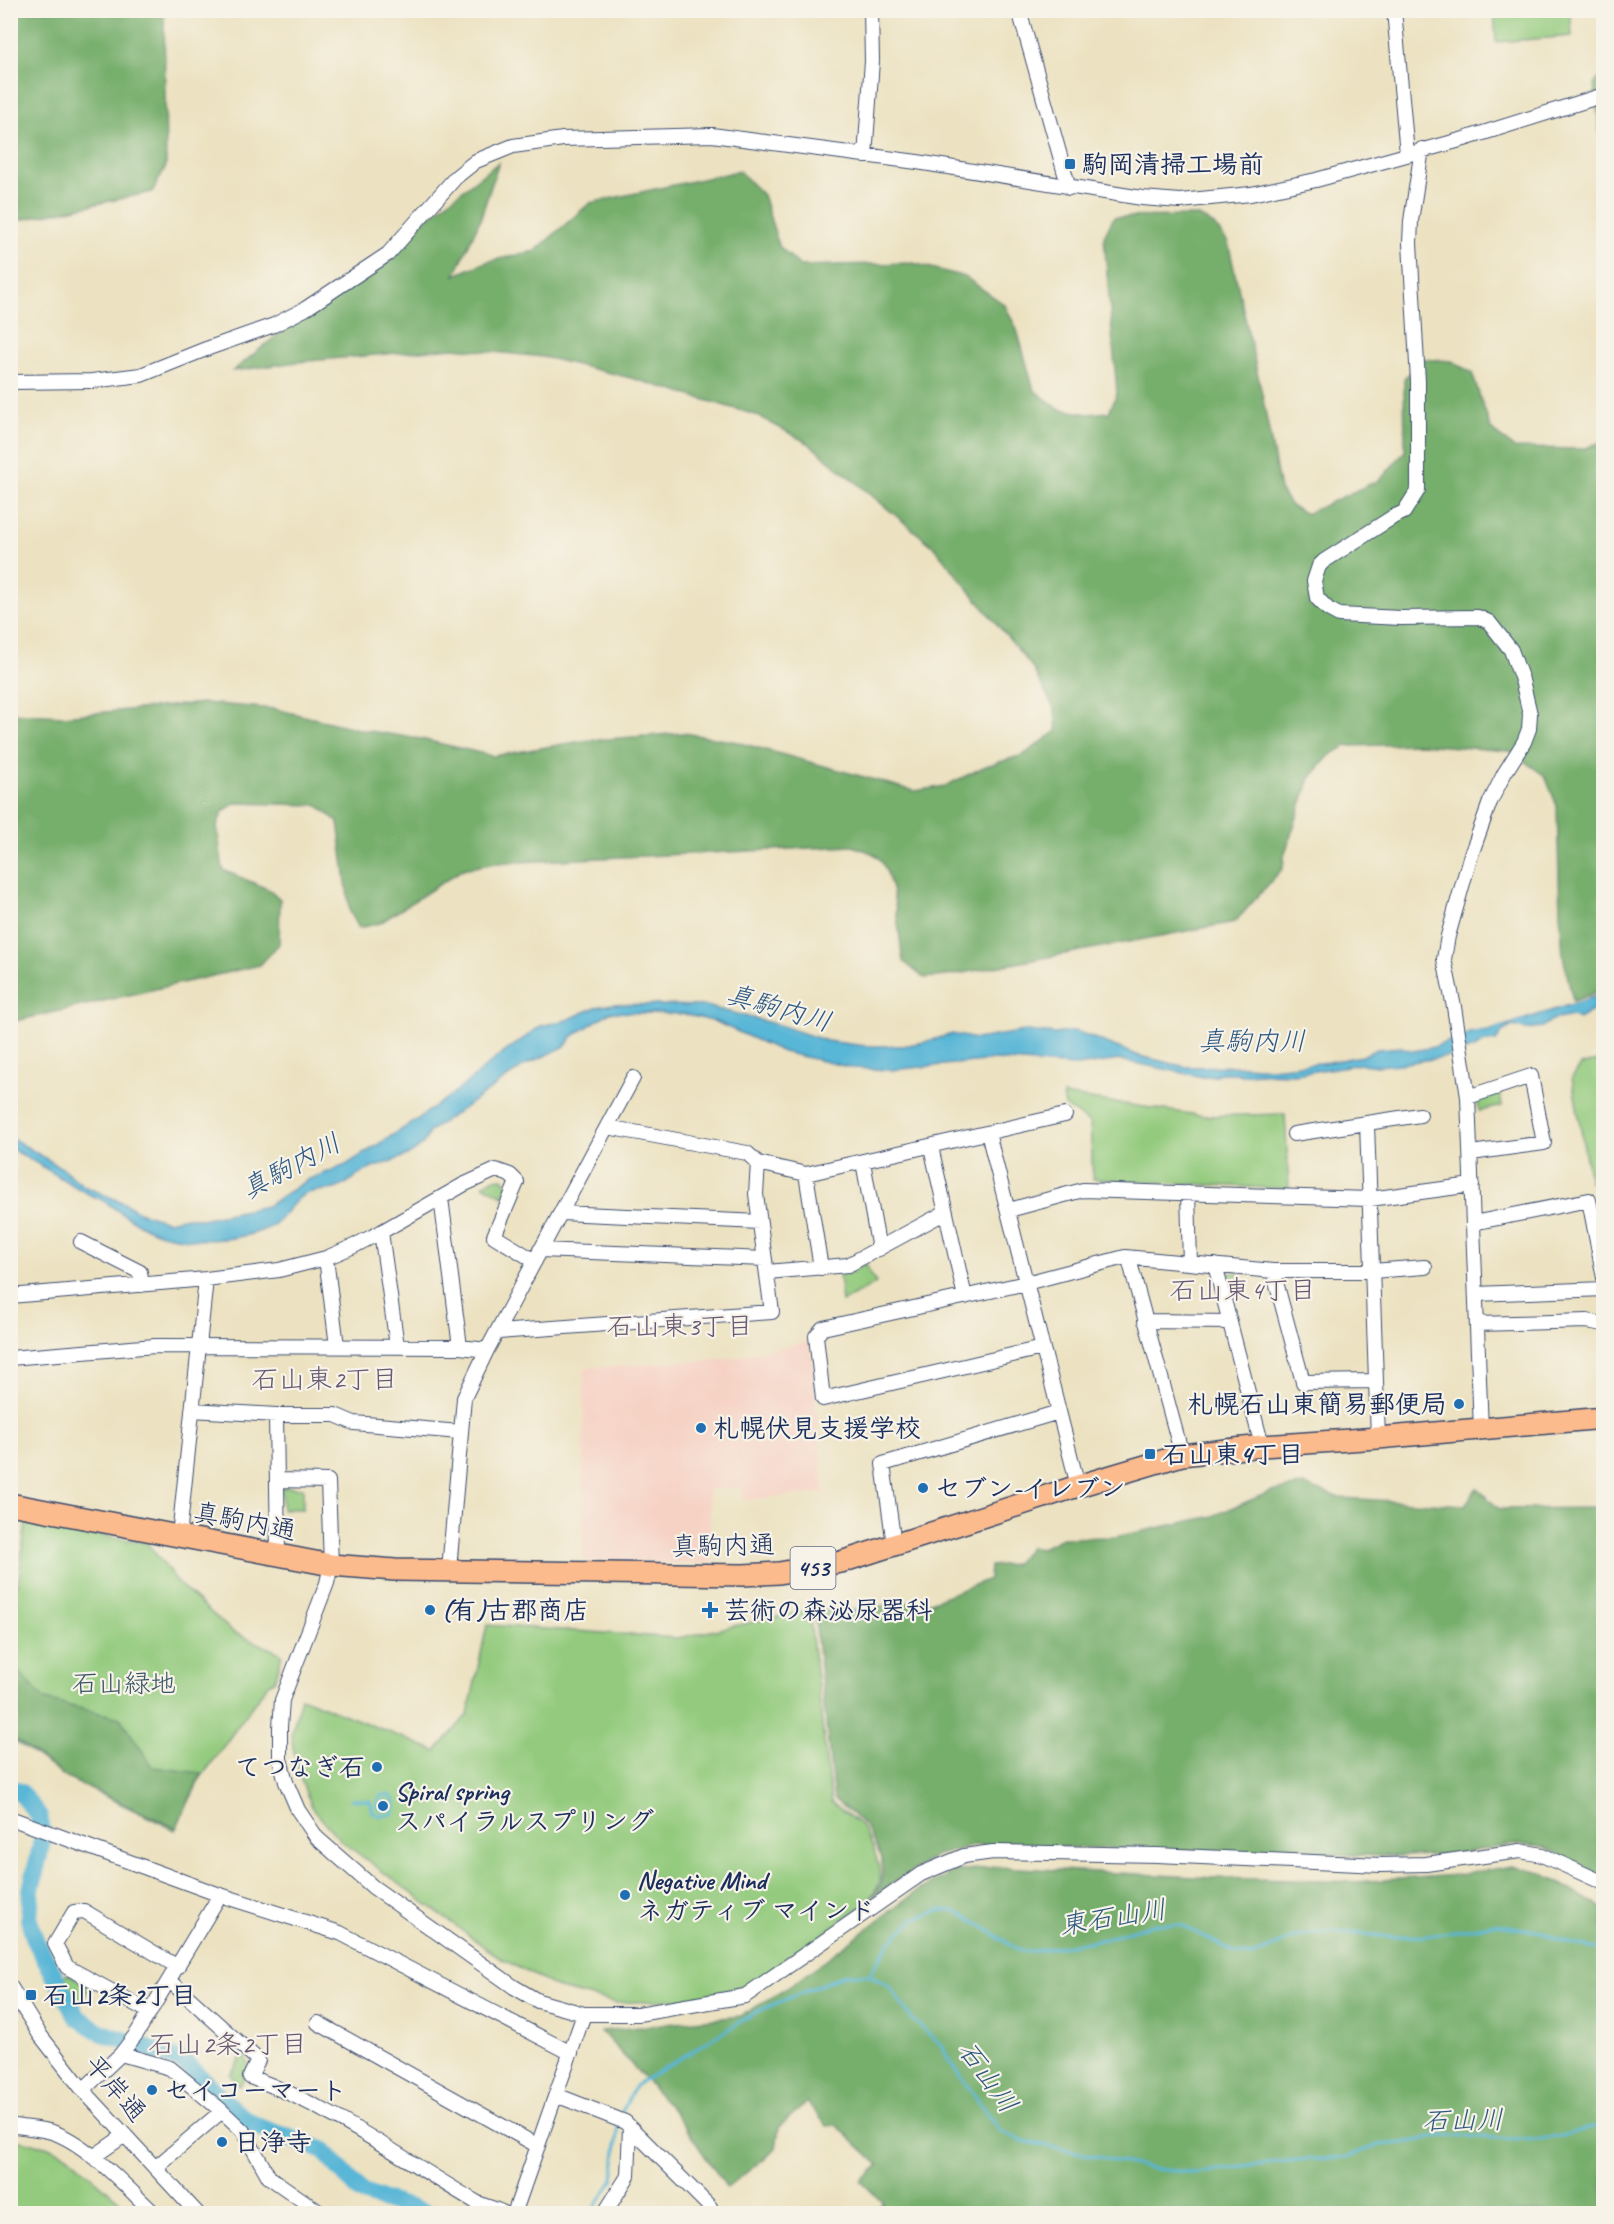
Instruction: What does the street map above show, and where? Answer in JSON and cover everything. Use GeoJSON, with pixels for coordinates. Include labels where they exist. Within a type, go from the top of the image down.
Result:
{"type":"FeatureCollection","features":[{"type":"Feature","properties":{"kind":"highway","name":"真駒内通"},"geometry":{"type":"LineString","coordinates":[[10,1504],[331,1565],[395,1570],[743,1575],[779,1573],[841,1562],[1182,1455],[1262,1446],[1481,1430],[1604,1418]]}},
{"type":"Feature","properties":{"kind":"street"},"geometry":{"type":"LineString","coordinates":[[865,156],[872,61],[871,10]]}},
{"type":"Feature","properties":{"kind":"street"},"geometry":{"type":"LineString","coordinates":[[1019,10],[1069,188]]}},
{"type":"Feature","properties":{"kind":"street"},"geometry":{"type":"LineString","coordinates":[[1394,10],[1407,154]]}},
{"type":"Feature","properties":{"kind":"street"},"geometry":{"type":"LineString","coordinates":[[10,382],[92,381],[141,375],[274,325],[305,309],[388,254],[456,177],[476,161],[513,146],[563,139],[712,135],[917,162],[1069,188],[1180,201],[1251,194],[1316,180],[1464,139],[1604,95]]}},
{"type":"Feature","properties":{"kind":"street"},"geometry":{"type":"LineString","coordinates":[[1422,149],[1410,243],[1418,381],[1418,490],[1404,512],[1324,561],[1316,573],[1314,590],[1321,603],[1339,615],[1401,618],[1478,617],[1489,622],[1511,650],[1522,680],[1530,714],[1529,729],[1524,742],[1503,774],[1490,802],[1470,858],[1448,936],[1444,959],[1455,1011],[1467,1092],[1481,1430]]}},
{"type":"Feature","properties":{"kind":"street"},"geometry":{"type":"LineString","coordinates":[[1467,1092],[1531,1076],[1544,1143],[1471,1153]]}},
{"type":"Feature","properties":{"kind":"street"},"geometry":{"type":"LineString","coordinates":[[449,1570],[464,1398],[487,1350],[633,1078]]}},
{"type":"Feature","properties":{"kind":"street"},"geometry":{"type":"LineString","coordinates":[[607,1127],[747,1153],[758,1163],[806,1174],[1065,1115]]}},
{"type":"Feature","properties":{"kind":"street"},"geometry":{"type":"LineString","coordinates":[[1294,1134],[1420,1115]]}},
{"type":"Feature","properties":{"kind":"street"},"geometry":{"type":"LineString","coordinates":[[1367,1124],[1378,1438]]}},
{"type":"Feature","properties":{"kind":"street"},"geometry":{"type":"LineString","coordinates":[[988,1133],[1078,1486]]}},
{"type":"Feature","properties":{"kind":"street"},"geometry":{"type":"LineString","coordinates":[[931,1147],[965,1297]]}},
{"type":"Feature","properties":{"kind":"street"},"geometry":{"type":"LineString","coordinates":[[863,1162],[879,1249]]}},
{"type":"Feature","properties":{"kind":"street"},"geometry":{"type":"LineString","coordinates":[[498,1332],[772,1312],[756,1194],[758,1163]]}},
{"type":"Feature","properties":{"kind":"street"},"geometry":{"type":"LineString","coordinates":[[10,1296],[206,1279],[279,1270],[326,1257],[381,1232],[496,1170],[510,1175],[516,1182],[494,1236],[501,1242],[537,1256],[820,1268],[848,1265],[946,1212]]}},
{"type":"Feature","properties":{"kind":"street"},"geometry":{"type":"LineString","coordinates":[[806,1174],[820,1268]]}},
{"type":"Feature","properties":{"kind":"street"},"geometry":{"type":"LineString","coordinates":[[1009,1210],[1083,1190],[1370,1198],[1472,1185]]}},
{"type":"Feature","properties":{"kind":"street"},"geometry":{"type":"LineString","coordinates":[[1188,1193],[1190,1263]]}},
{"type":"Feature","properties":{"kind":"street"},"geometry":{"type":"LineString","coordinates":[[441,1198],[460,1347]]}},
{"type":"Feature","properties":{"kind":"street"},"geometry":{"type":"LineString","coordinates":[[1473,1223],[1589,1200],[1604,1278]]}},
{"type":"Feature","properties":{"kind":"street"},"geometry":{"type":"LineString","coordinates":[[561,1213],[760,1222]]}},
{"type":"Feature","properties":{"kind":"street"},"geometry":{"type":"LineString","coordinates":[[381,1232],[397,1346]]}},
{"type":"Feature","properties":{"kind":"street"},"geometry":{"type":"LineString","coordinates":[[81,1242],[140,1272],[142,1285]]}},
{"type":"Feature","properties":{"kind":"street"},"geometry":{"type":"LineString","coordinates":[[326,1257],[337,1346]]}},
{"type":"Feature","properties":{"kind":"street"},"geometry":{"type":"LineString","coordinates":[[1042,1348],[824,1399],[816,1336],[823,1328],[1026,1283],[1125,1257],[1273,1271],[1372,1271],[1425,1267]]}},
{"type":"Feature","properties":{"kind":"street"},"geometry":{"type":"LineString","coordinates":[[1129,1259],[1182,1455]]}},
{"type":"Feature","properties":{"kind":"street"},"geometry":{"type":"LineString","coordinates":[[1215,1265],[1262,1446]]}},
{"type":"Feature","properties":{"kind":"street"},"geometry":{"type":"LineString","coordinates":[[1273,1271],[1303,1382],[1375,1381]]}},
{"type":"Feature","properties":{"kind":"street"},"geometry":{"type":"LineString","coordinates":[[179,1536],[206,1279]]}},
{"type":"Feature","properties":{"kind":"street"},"geometry":{"type":"LineString","coordinates":[[1476,1294],[1604,1289]]}},
{"type":"Feature","properties":{"kind":"street"},"geometry":{"type":"LineString","coordinates":[[1145,1321],[1229,1322]]}},
{"type":"Feature","properties":{"kind":"street"},"geometry":{"type":"LineString","coordinates":[[1477,1324],[1587,1321],[1603,1326]]}},
{"type":"Feature","properties":{"kind":"street"},"geometry":{"type":"LineString","coordinates":[[10,1358],[155,1346],[397,1346],[487,1350]]}},
{"type":"Feature","properties":{"kind":"street"},"geometry":{"type":"LineString","coordinates":[[192,1410],[276,1415],[335,1415],[354,1423],[460,1432]]}},
{"type":"Feature","properties":{"kind":"street"},"geometry":{"type":"LineString","coordinates":[[894,1545],[883,1464],[1059,1412]]}},
{"type":"Feature","properties":{"kind":"street"},"geometry":{"type":"LineString","coordinates":[[276,1415],[278,1555]]}},
{"type":"Feature","properties":{"kind":"street"},"geometry":{"type":"LineString","coordinates":[[277,1480],[328,1481],[331,1565],[327,1583],[282,1700],[280,1759],[286,1782],[298,1810],[317,1838],[373,1887],[514,1987],[538,2001],[584,2014],[638,2014],[745,1996],[921,1874],[964,1856],[993,1852],[1145,1855],[1381,1865],[1426,1864],[1520,1851],[1542,1856],[1604,1883]]}},
{"type":"Feature","properties":{"kind":"street"},"geometry":{"type":"LineString","coordinates":[[10,1818],[220,1895],[340,1933],[572,2053]]}},
{"type":"Feature","properties":{"kind":"street"},"geometry":{"type":"LineString","coordinates":[[83,2090],[123,2051],[136,2033],[220,1895]]}},
{"type":"Feature","properties":{"kind":"street"},"geometry":{"type":"LineString","coordinates":[[150,2012],[67,1966],[55,1944],[74,1912],[84,1911],[178,1967]]}},
{"type":"Feature","properties":{"kind":"street"},"geometry":{"type":"LineString","coordinates":[[169,1980],[258,2060],[250,2077],[283,2089],[336,2116],[478,2203],[506,2214]]}},
{"type":"Feature","properties":{"kind":"street","name":"平岸通"},"geometry":{"type":"LineString","coordinates":[[10,1986],[40,2035],[83,2090],[198,2214]]}},
{"type":"Feature","properties":{"kind":"street"},"geometry":{"type":"LineString","coordinates":[[514,2214],[584,2014]]}},
{"type":"Feature","properties":{"kind":"street"},"geometry":{"type":"LineString","coordinates":[[318,2023],[538,2146]]}},
{"type":"Feature","properties":{"kind":"street"},"geometry":{"type":"LineString","coordinates":[[123,2051],[170,2068],[243,2131],[269,2178],[322,2214]]}},
{"type":"Feature","properties":{"kind":"street"},"geometry":{"type":"LineString","coordinates":[[556,2095],[623,2122],[710,2207],[708,2214]]}},
{"type":"Feature","properties":{"kind":"street"},"geometry":{"type":"LineString","coordinates":[[155,2168],[222,2111]]}},
{"type":"Feature","properties":{"kind":"street"},"geometry":{"type":"LineString","coordinates":[[604,2214],[628,2176],[623,2122]]}},
{"type":"Feature","properties":{"kind":"street"},"geometry":{"type":"LineString","coordinates":[[10,2125],[52,2132],[75,2144],[93,2157],[155,2214]]}},
{"type":"Feature","properties":{"kind":"street"},"geometry":{"type":"LineString","coordinates":[[93,2157],[125,2135]]}},
{"type":"Feature","properties":{"kind":"shaded area","name":"札幌伏見支援学校"},"geometry":{"type":"Polygon","coordinates":[[[810,1341],[824,1493],[743,1500],[742,1487],[708,1489],[712,1564],[583,1561],[584,1368],[728,1359],[810,1341]]]}},
{"type":"Feature","properties":{"kind":"green space"},"geometry":{"type":"Polygon","coordinates":[[[10,11],[164,11],[166,166],[152,192],[11,222],[10,11]]]}},
{"type":"Feature","properties":{"kind":"green space"},"geometry":{"type":"Polygon","coordinates":[[[1494,11],[1570,11],[1572,36],[1496,42],[1494,11]]]}},
{"type":"Feature","properties":{"kind":"green space"},"geometry":{"type":"Polygon","coordinates":[[[1603,74],[1603,164],[1594,84],[1603,74]]]}},
{"type":"Feature","properties":{"kind":"green space"},"geometry":{"type":"Polygon","coordinates":[[[499,162],[480,220],[455,275],[486,262],[535,251],[590,203],[739,171],[763,195],[779,246],[800,266],[913,263],[965,277],[1005,305],[1017,330],[1034,390],[1059,409],[1088,414],[1109,412],[1117,393],[1104,237],[1114,217],[1199,216],[1214,225],[1228,242],[1262,394],[1280,490],[1291,506],[1306,514],[1381,479],[1405,451],[1404,379],[1421,359],[1452,361],[1472,373],[1491,429],[1514,448],[1583,449],[1603,441],[1603,990],[1573,1001],[1563,956],[1557,806],[1545,776],[1510,751],[1419,744],[1346,746],[1330,755],[1310,778],[1284,856],[1283,868],[1235,922],[947,976],[924,978],[903,961],[892,891],[884,866],[876,855],[853,846],[496,863],[463,869],[380,923],[359,928],[350,912],[338,822],[317,805],[236,803],[223,811],[217,826],[223,870],[270,890],[280,899],[279,944],[260,965],[11,1022],[11,713],[62,716],[204,703],[275,709],[363,730],[421,739],[493,756],[582,741],[684,733],[737,742],[915,791],[945,786],[986,766],[1023,755],[1057,731],[1055,710],[1032,667],[934,547],[808,443],[756,415],[631,378],[544,357],[453,348],[297,362],[233,371],[499,162]]]}},
{"type":"Feature","properties":{"kind":"green space"},"geometry":{"type":"Polygon","coordinates":[[[1603,1060],[1604,1195],[1602,1195],[1599,1181],[1590,1182],[1572,1078],[1581,1065],[1603,1060]]]}},
{"type":"Feature","properties":{"kind":"green space"},"geometry":{"type":"Polygon","coordinates":[[[1500,1094],[1502,1106],[1479,1111],[1478,1103],[1484,1097],[1500,1094]]]}},
{"type":"Feature","properties":{"kind":"green space"},"geometry":{"type":"Polygon","coordinates":[[[1063,1095],[1205,1116],[1285,1114],[1289,1189],[1093,1179],[1090,1123],[1065,1106],[1063,1095]]]}},
{"type":"Feature","properties":{"kind":"green space"},"geometry":{"type":"Polygon","coordinates":[[[503,1178],[509,1187],[503,1196],[483,1185],[493,1179],[503,1178]]]}},
{"type":"Feature","properties":{"kind":"green space"},"geometry":{"type":"Polygon","coordinates":[[[865,1264],[876,1283],[842,1302],[839,1273],[851,1272],[865,1264]]]}},
{"type":"Feature","properties":{"kind":"green space"},"geometry":{"type":"Polygon","coordinates":[[[1223,1273],[1238,1273],[1244,1296],[1230,1299],[1223,1273]]]}},
{"type":"Feature","properties":{"kind":"green space"},"geometry":{"type":"Polygon","coordinates":[[[1304,1485],[1340,1498],[1465,1505],[1477,1488],[1499,1509],[1603,1508],[1603,1877],[1543,1846],[1520,1844],[1446,1855],[1394,1856],[976,1845],[937,1855],[872,1897],[882,1883],[882,1858],[864,1824],[834,1799],[814,1609],[855,1610],[903,1603],[928,1603],[989,1579],[990,1566],[1014,1564],[1030,1547],[1040,1549],[1062,1538],[1115,1537],[1213,1516],[1270,1492],[1304,1485]]]}},
{"type":"Feature","properties":{"kind":"green space"},"geometry":{"type":"Polygon","coordinates":[[[282,1487],[303,1488],[303,1509],[282,1509],[282,1487]]]}},
{"type":"Feature","properties":{"kind":"green space","name":"石山緑地"},"geometry":{"type":"Polygon","coordinates":[[[26,1522],[147,1543],[180,1585],[233,1632],[282,1654],[275,1680],[268,1684],[200,1779],[175,1830],[67,1778],[13,1740],[11,1743],[11,1586],[18,1585],[26,1522]]]}},
{"type":"Feature","properties":{"kind":"green space"},"geometry":{"type":"Polygon","coordinates":[[[809,1610],[831,1802],[861,1825],[873,1847],[879,1867],[880,1882],[868,1902],[751,1985],[690,1999],[616,2003],[560,1989],[498,1957],[340,1840],[313,1809],[298,1773],[291,1736],[301,1697],[436,1751],[468,1714],[487,1625],[678,1638],[809,1610]]]}},
{"type":"Feature","properties":{"kind":"green space"},"geometry":{"type":"Polygon","coordinates":[[[11,1669],[18,1671],[45,1700],[120,1718],[153,1767],[202,1773],[176,1828],[67,1778],[12,1737],[11,1739],[11,1669]]]}},
{"type":"Feature","properties":{"kind":"green space"},"geometry":{"type":"Polygon","coordinates":[[[1512,1866],[1542,1873],[1603,1909],[1603,2213],[869,2213],[883,2203],[861,2181],[879,2165],[836,2125],[827,2126],[807,2102],[779,2127],[776,2149],[727,2188],[674,2111],[601,2031],[741,2016],[789,1987],[919,1890],[956,1871],[997,1867],[1215,1878],[1356,1882],[1458,1875],[1512,1866]]]}},
{"type":"Feature","properties":{"kind":"green space"},"geometry":{"type":"Polygon","coordinates":[[[67,1973],[90,1986],[80,2005],[64,1977],[67,1973]]]}},
{"type":"Feature","properties":{"kind":"green space"},"geometry":{"type":"Polygon","coordinates":[[[243,2055],[248,2067],[240,2086],[230,2075],[243,2055]]]}},
{"type":"Feature","properties":{"kind":"green space"},"geometry":{"type":"Polygon","coordinates":[[[10,2139],[46,2146],[67,2155],[133,2213],[11,2213],[10,2139]]]}},
{"type":"Feature","properties":{"kind":"water"},"geometry":{"type":"Polygon","coordinates":[[[1603,994],[1603,1008],[1592,1011],[1579,1019],[1573,1016],[1552,1020],[1542,1027],[1526,1029],[1513,1026],[1503,1031],[1496,1041],[1485,1042],[1445,1057],[1377,1066],[1361,1064],[1295,1074],[1219,1073],[1215,1076],[1203,1077],[1120,1060],[1076,1066],[995,1060],[891,1070],[853,1068],[783,1052],[716,1022],[684,1014],[610,1012],[573,1036],[564,1047],[527,1064],[429,1132],[425,1141],[410,1154],[362,1173],[338,1188],[303,1195],[270,1227],[245,1236],[217,1240],[188,1239],[154,1231],[11,1149],[10,1137],[62,1168],[84,1186],[139,1212],[167,1221],[187,1217],[201,1219],[267,1206],[307,1180],[346,1165],[415,1121],[541,1026],[567,1020],[596,1007],[613,1004],[706,1006],[779,1025],[827,1041],[866,1046],[902,1046],[952,1034],[976,1039],[1026,1031],[1055,1034],[1076,1031],[1139,1056],[1186,1067],[1271,1068],[1329,1062],[1362,1056],[1377,1049],[1401,1047],[1413,1051],[1434,1047],[1472,1032],[1488,1031],[1603,994]]]}},
{"type":"Feature","properties":{"kind":"waterway"},"geometry":{"type":"LineString","coordinates":[[10,1788],[20,1792],[39,1816],[43,1837],[31,1890],[29,1919],[35,1940],[77,2017],[100,2032],[183,2061],[236,2112],[256,2126],[323,2150],[362,2193],[429,2214]]}},
{"type":"Feature","properties":{"kind":"waterway"},"geometry":{"type":"LineString","coordinates":[[351,1799],[370,1801],[373,1812],[380,1816],[392,1814],[396,1806],[395,1800],[382,1795],[377,1800],[378,1807],[382,1810],[389,1808],[389,1802],[383,1801],[382,1805],[387,1805],[385,1805]]}},
{"type":"Feature","properties":{"kind":"waterway","name":"東石山川"},"geometry":{"type":"LineString","coordinates":[[869,1975],[889,1943],[914,1919],[939,1910],[954,1911],[971,1919],[1020,1951],[1034,1951],[1105,1939],[1157,1924],[1181,1925],[1238,1954],[1252,1956],[1298,1936],[1331,1931],[1394,1937],[1426,1936],[1495,1924],[1542,1932],[1572,1945],[1604,1950]]}},
{"type":"Feature","properties":{"kind":"waterway","name":"石山川"},"geometry":{"type":"LineString","coordinates":[[620,2116],[635,2086],[758,2011],[846,1974],[869,1975],[890,1987],[912,2019],[941,2045],[951,2064],[1000,2130],[1019,2140],[1154,2169],[1196,2173],[1297,2160],[1347,2157],[1377,2145],[1450,2135],[1525,2140],[1558,2137],[1604,2124]]}},
{"type":"Feature","properties":{"kind":"waterway","name":"石山川"},"geometry":{"type":"LineString","coordinates":[[590,2214],[613,2180],[619,2123]]}},
{"type":"Feature","properties":{"kind":"place","name":"駒岡清掃工場前"},"geometry":{"type":"Point","coordinates":[1070,164]}},
{"type":"Feature","properties":{"kind":"place","name":"札幌石山東簡易郵便局"},"geometry":{"type":"Point","coordinates":[1459,1404]}},
{"type":"Feature","properties":{"kind":"place","name":"札幌伏見支援学校"},"geometry":{"type":"Point","coordinates":[701,1428]}},
{"type":"Feature","properties":{"kind":"place","name":"石山東4丁目"},"geometry":{"type":"Point","coordinates":[1150,1454]}},
{"type":"Feature","properties":{"kind":"place","name":"セブン-イレブン"},"geometry":{"type":"Point","coordinates":[923,1488]}},
{"type":"Feature","properties":{"kind":"place","name":"(有)古郡商店"},"geometry":{"type":"Point","coordinates":[430,1610]}},
{"type":"Feature","properties":{"kind":"place","name":"芸術の森泌尿器科"},"geometry":{"type":"Point","coordinates":[710,1610]}},
{"type":"Feature","properties":{"kind":"place","name":"てつなぎ石"},"geometry":{"type":"Point","coordinates":[377,1767]}},
{"type":"Feature","properties":{"kind":"place","name":"Spiral spring スパイラルスプリング"},"geometry":{"type":"Point","coordinates":[383,1806]}},
{"type":"Feature","properties":{"kind":"place","name":"Negative Mind ネガティブ マインド"},"geometry":{"type":"Point","coordinates":[625,1895]}},
{"type":"Feature","properties":{"kind":"place","name":"石山2条2丁目"},"geometry":{"type":"Point","coordinates":[31,1995]}},
{"type":"Feature","properties":{"kind":"place","name":"セイコーマート"},"geometry":{"type":"Point","coordinates":[152,2090]}},
{"type":"Feature","properties":{"kind":"place","name":"日浄寺"},"geometry":{"type":"Point","coordinates":[222,2142]}},
{"type":"Feature","properties":{"kind":"district","name":"石山東4丁目"},"geometry":{"type":"Point","coordinates":[1243,1290]}},
{"type":"Feature","properties":{"kind":"district","name":"石山東3丁目"},"geometry":{"type":"Point","coordinates":[680,1326]}},
{"type":"Feature","properties":{"kind":"district","name":"石山東2丁目"},"geometry":{"type":"Point","coordinates":[325,1379]}},
{"type":"Feature","properties":{"kind":"district","name":"石山2条2丁目"},"geometry":{"type":"Point","coordinates":[228,2044]}},
{"type":"Feature","properties":{"kind":"water label","name":"真駒内川"},"geometry":{"type":"Point","coordinates":[779,1008]}},
{"type":"Feature","properties":{"kind":"water label","name":"真駒内川"},"geometry":{"type":"Point","coordinates":[1252,1041]}},
{"type":"Feature","properties":{"kind":"water label","name":"真駒内川"},"geometry":{"type":"Point","coordinates":[291,1166]}}]}
